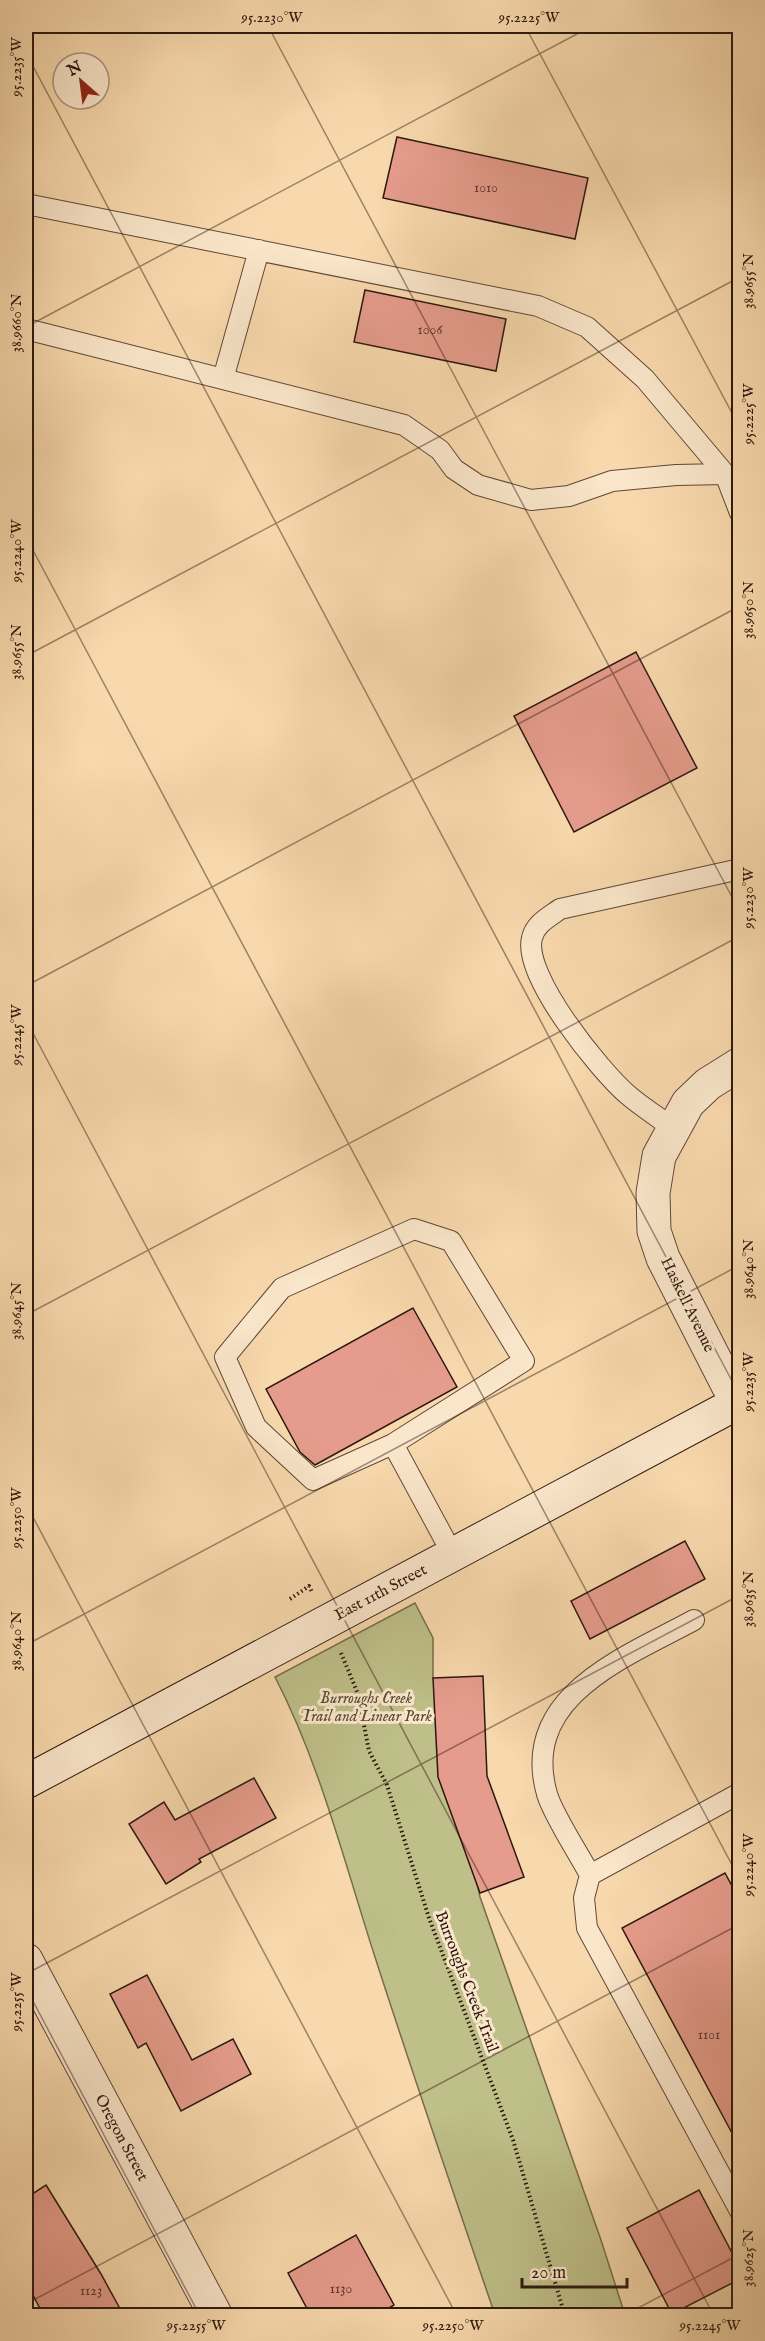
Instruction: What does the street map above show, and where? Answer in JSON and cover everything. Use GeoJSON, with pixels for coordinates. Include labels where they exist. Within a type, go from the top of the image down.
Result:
{"type":"FeatureCollection","features":[{"type":"Feature","properties":{"kind":"street"},"geometry":{"type":"LineString","coordinates":[[673,1128],[695,1097],[708,1084],[740,1064]]}},
{"type":"Feature","properties":{"kind":"street","name":"Haskell Avenue"},"geometry":{"type":"LineString","coordinates":[[673,1128],[659,1156],[653,1193],[654,1232],[675,1287],[738,1405]]}},
{"type":"Feature","properties":{"kind":"street","name":"East 11th Street"},"geometry":{"type":"LineString","coordinates":[[26,1782],[738,1405]]}},
{"type":"Feature","properties":{"kind":"street","name":"Oregon Street"},"geometry":{"type":"LineString","coordinates":[[26,1960],[216,2316]]}},
{"type":"Feature","properties":{"kind":"lane"},"geometry":{"type":"LineString","coordinates":[[26,204],[537,306],[587,327],[645,380],[725,474],[740,513]]}},
{"type":"Feature","properties":{"kind":"lane"},"geometry":{"type":"LineString","coordinates":[[223,379],[259,250]]}},
{"type":"Feature","properties":{"kind":"lane"},"geometry":{"type":"LineString","coordinates":[[26,329],[404,425],[440,450],[454,469],[478,485],[531,500],[569,496],[612,481],[676,475],[725,474]]}},
{"type":"Feature","properties":{"kind":"lane"},"geometry":{"type":"LineString","coordinates":[[673,1128],[628,1095],[563,1019],[535,965],[531,939],[538,926],[560,909],[740,869]]}},
{"type":"Feature","properties":{"kind":"lane"},"geometry":{"type":"LineString","coordinates":[[414,1229],[452,1241],[524,1361],[393,1444],[314,1480],[256,1427],[225,1357],[282,1288],[414,1229]]}},
{"type":"Feature","properties":{"kind":"lane"},"geometry":{"type":"LineString","coordinates":[[393,1444],[453,1555]]}},
{"type":"Feature","properties":{"kind":"lane"},"geometry":{"type":"LineString","coordinates":[[694,1620],[616,1662],[579,1686],[555,1714],[542,1756],[547,1795],[590,1875],[584,1898],[587,1928],[740,2211]]}},
{"type":"Feature","properties":{"kind":"lane"},"geometry":{"type":"LineString","coordinates":[[590,1875],[740,1793]]}},
{"type":"Feature","properties":{"kind":"path","name":"Burroughs Creek Trail"},"geometry":{"type":"LineString","coordinates":[[343,1658],[358,1694],[369,1751],[387,1785],[429,1918],[513,2140],[565,2316]]}},
{"type":"Feature","properties":{"kind":"green space","name":"Burroughs Creek Trail and Linear Park"},"geometry":{"type":"Polygon","coordinates":[[[415,1603],[433,1638],[433,1678],[480,1897],[601,2240],[625,2315],[495,2315],[374,1954],[318,1778],[275,1677],[415,1603]]]}},
{"type":"Feature","properties":{"kind":"building"},"geometry":{"type":"Polygon","coordinates":[[[397,137],[588,178],[575,239],[383,198],[397,137]]]}},
{"type":"Feature","properties":{"kind":"building"},"geometry":{"type":"Polygon","coordinates":[[[365,290],[506,319],[496,371],[354,342],[365,290]]]}},
{"type":"Feature","properties":{"kind":"building"},"geometry":{"type":"Polygon","coordinates":[[[636,652],[697,768],[574,832],[514,716],[636,652]]]}},
{"type":"Feature","properties":{"kind":"building"},"geometry":{"type":"Polygon","coordinates":[[[413,1308],[457,1387],[315,1465],[300,1452],[266,1389],[413,1308]]]}},
{"type":"Feature","properties":{"kind":"building"},"geometry":{"type":"Polygon","coordinates":[[[685,1541],[705,1579],[590,1639],[571,1601],[685,1541]]]}},
{"type":"Feature","properties":{"kind":"building"},"geometry":{"type":"Polygon","coordinates":[[[483,1676],[487,1776],[524,1877],[480,1893],[438,1777],[433,1678],[483,1676]]]}},
{"type":"Feature","properties":{"kind":"building"},"geometry":{"type":"Polygon","coordinates":[[[254,1778],[276,1818],[199,1859],[201,1862],[166,1884],[129,1824],[164,1802],[175,1820],[254,1778]]]}},
{"type":"Feature","properties":{"kind":"building"},"geometry":{"type":"Polygon","coordinates":[[[725,1873],[740,1901],[740,2148],[622,1928],[725,1873]]]}},
{"type":"Feature","properties":{"kind":"building"},"geometry":{"type":"Polygon","coordinates":[[[147,1975],[192,2060],[233,2039],[251,2074],[181,2111],[146,2043],[138,2048],[110,1994],[147,1975]]]}},
{"type":"Feature","properties":{"kind":"building"},"geometry":{"type":"Polygon","coordinates":[[[46,2185],[124,2316],[44,2316],[26,2282],[26,2198],[46,2185]]]}},
{"type":"Feature","properties":{"kind":"building"},"geometry":{"type":"Polygon","coordinates":[[[699,2190],[740,2268],[740,2279],[672,2314],[627,2228],[699,2190]]]}},
{"type":"Feature","properties":{"kind":"building"},"geometry":{"type":"Polygon","coordinates":[[[356,2235],[394,2305],[376,2316],[311,2316],[288,2273],[356,2235]]]}}]}
